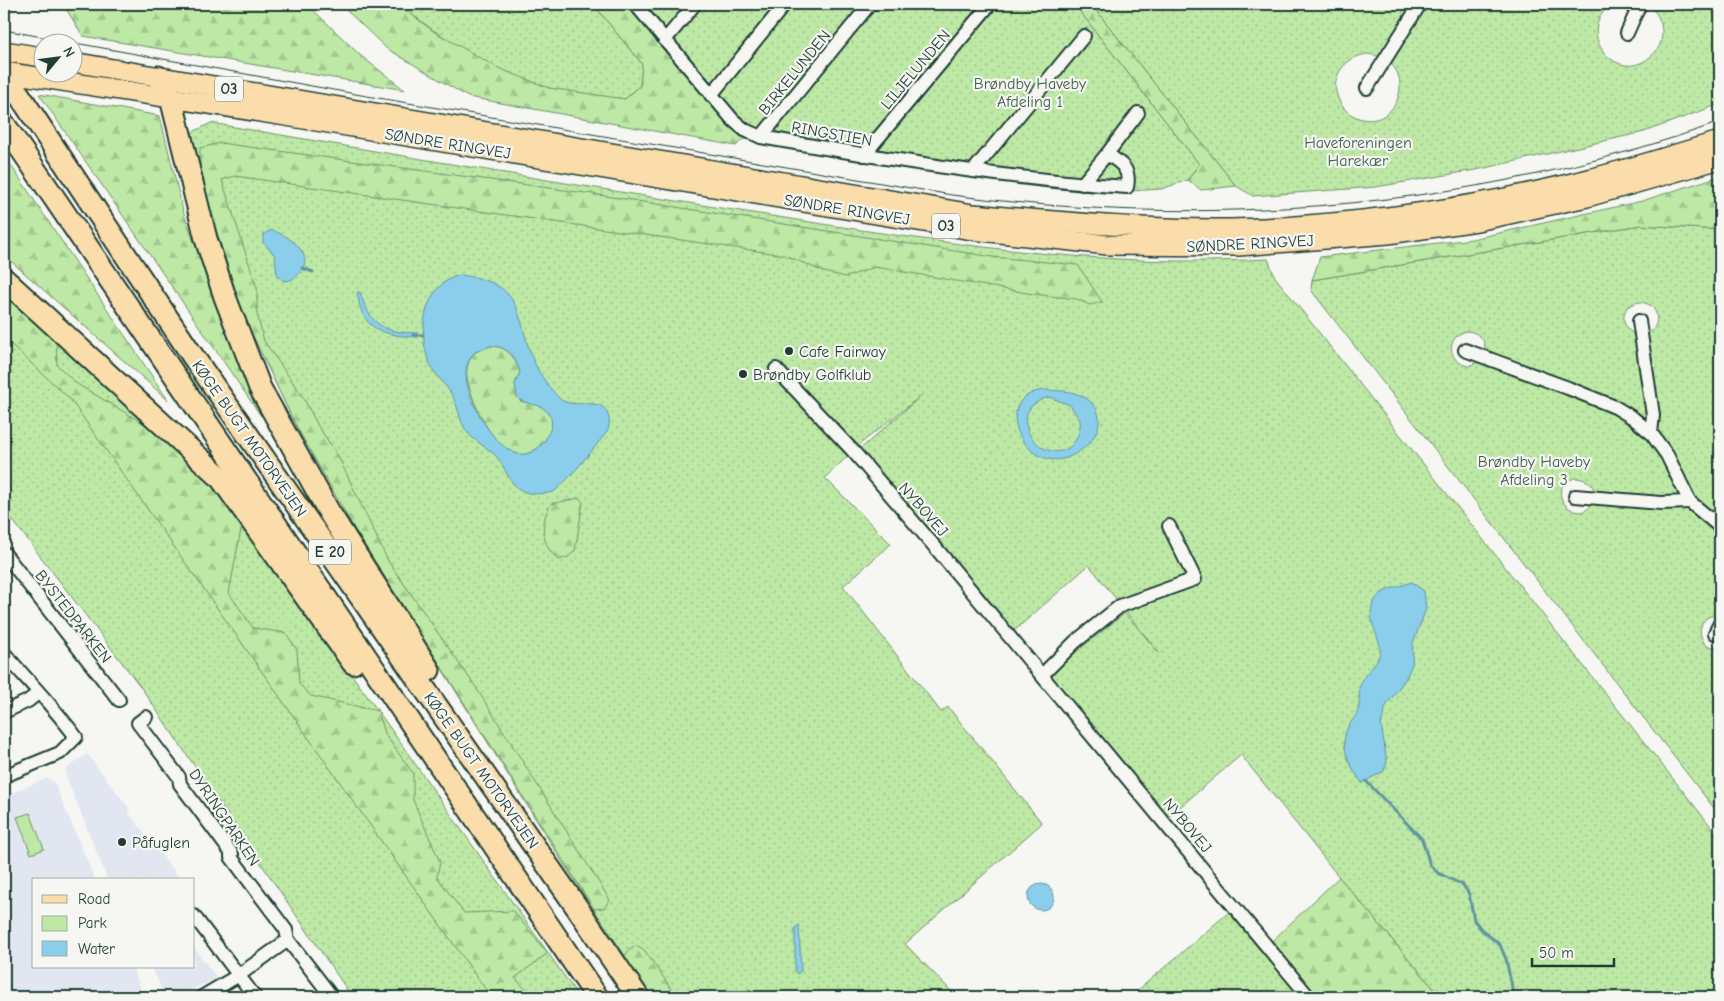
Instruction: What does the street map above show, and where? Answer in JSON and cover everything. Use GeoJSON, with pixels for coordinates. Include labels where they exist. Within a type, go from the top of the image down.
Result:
{"type":"FeatureCollection","features":[{"type":"Feature","properties":{"kind":"highway","name":"KØGE BUGT MOTORVEJEN"},"geometry":{"type":"LineString","coordinates":[[4,72],[192,354],[638,997]]}},
{"type":"Feature","properties":{"kind":"highway"},"geometry":{"type":"LineString","coordinates":[[158,77],[171,98],[206,239],[225,297],[260,388],[329,512],[576,906]]}},
{"type":"Feature","properties":{"kind":"highway","name":"KØGE BUGT MOTORVEJEN"},"geometry":{"type":"LineString","coordinates":[[4,124],[597,997]]}},
{"type":"Feature","properties":{"kind":"highway"},"geometry":{"type":"LineString","coordinates":[[4,279],[220,477],[559,952],[574,964]]}},
{"type":"Feature","properties":{"kind":"main road"},"geometry":{"type":"LineString","coordinates":[[4,51],[32,55]]}},
{"type":"Feature","properties":{"kind":"main road","name":"SØNDRE RINGVEJ"},"geometry":{"type":"LineString","coordinates":[[82,64],[974,214],[1106,226],[1264,228],[1381,217],[1480,203],[1585,180],[1720,141]]}},
{"type":"Feature","properties":{"kind":"main road","name":"SØNDRE RINGVEJ"},"geometry":{"type":"LineString","coordinates":[[4,72],[972,230],[1117,245],[1239,246],[1388,234],[1477,221],[1551,206],[1655,180],[1720,159]]}},
{"type":"Feature","properties":{"kind":"street","name":"RINGSTIEN"},"geometry":{"type":"LineString","coordinates":[[635,4],[711,95],[739,125],[761,137],[973,171],[1082,184],[1127,187],[1129,178],[1126,168],[1107,154]]}},
{"type":"Feature","properties":{"kind":"street"},"geometry":{"type":"LineString","coordinates":[[665,40],[696,4]]}},
{"type":"Feature","properties":{"kind":"street"},"geometry":{"type":"LineString","coordinates":[[711,95],[785,4]]}},
{"type":"Feature","properties":{"kind":"street","name":"BIRKELUNDEN"},"geometry":{"type":"LineString","coordinates":[[761,137],[870,4]]}},
{"type":"Feature","properties":{"kind":"street","name":"LILJELUNDEN"},"geometry":{"type":"LineString","coordinates":[[864,155],[990,4]]}},
{"type":"Feature","properties":{"kind":"street"},"geometry":{"type":"LineString","coordinates":[[1367,88],[1420,4]]}},
{"type":"Feature","properties":{"kind":"street"},"geometry":{"type":"LineString","coordinates":[[1627,33],[1640,4]]}},
{"type":"Feature","properties":{"kind":"street"},"geometry":{"type":"LineString","coordinates":[[973,171],[1084,36]]}},
{"type":"Feature","properties":{"kind":"street"},"geometry":{"type":"LineString","coordinates":[[1082,184],[1138,113]]}},
{"type":"Feature","properties":{"kind":"street"},"geometry":{"type":"LineString","coordinates":[[1638,321],[1653,415],[1651,433]]}},
{"type":"Feature","properties":{"kind":"street"},"geometry":{"type":"LineString","coordinates":[[1465,350],[1615,407],[1633,418],[1651,433],[1667,456],[1690,502],[1720,526]]}},
{"type":"Feature","properties":{"kind":"street","name":"NYBOVEJ"},"geometry":{"type":"LineString","coordinates":[[776,369],[853,451],[1043,674],[1309,997]]}},
{"type":"Feature","properties":{"kind":"street"},"geometry":{"type":"LineString","coordinates":[[1575,496],[1660,503],[1690,502]]}},
{"type":"Feature","properties":{"kind":"street"},"geometry":{"type":"LineString","coordinates":[[1043,674],[1075,642],[1120,606],[1195,579],[1169,526]]}},
{"type":"Feature","properties":{"kind":"street","name":"BYSTEDPARKEN"},"geometry":{"type":"LineString","coordinates":[[4,554],[119,700]]}},
{"type":"Feature","properties":{"kind":"street"},"geometry":{"type":"LineString","coordinates":[[4,652],[38,693],[50,702],[76,737],[60,753],[4,776]]}},
{"type":"Feature","properties":{"kind":"street"},"geometry":{"type":"LineString","coordinates":[[4,712],[28,701],[38,693]]}},
{"type":"Feature","properties":{"kind":"street","name":"DYRINGPARKEN"},"geometry":{"type":"LineString","coordinates":[[146,717],[138,723],[179,777],[180,784],[232,854],[231,857],[286,930],[288,940],[332,997]]}},
{"type":"Feature","properties":{"kind":"street"},"geometry":{"type":"LineString","coordinates":[[195,917],[255,997]]}},
{"type":"Feature","properties":{"kind":"street"},"geometry":{"type":"LineString","coordinates":[[202,997],[239,975],[288,940]]}},
{"type":"Feature","properties":{"kind":"shaded area","name":"Påfuglen"},"geometry":{"type":"Polygon","coordinates":[[[87,754],[129,808],[128,812],[179,878],[107,878],[65,774],[66,769],[87,754]]]}},
{"type":"Feature","properties":{"kind":"shaded area"},"geometry":{"type":"Polygon","coordinates":[[[48,778],[55,784],[94,878],[32,878],[32,968],[132,968],[144,997],[4,997],[4,796],[48,778]]]}},
{"type":"Feature","properties":{"kind":"shaded area"},"geometry":{"type":"Polygon","coordinates":[[[195,949],[217,978],[176,997],[166,997],[152,968],[195,968],[195,949]]]}},
{"type":"Feature","properties":{"kind":"green space"},"geometry":{"type":"Polygon","coordinates":[[[63,4],[307,4],[361,56],[405,90],[83,36],[63,4]]]}},
{"type":"Feature","properties":{"kind":"green space"},"geometry":{"type":"Polygon","coordinates":[[[340,4],[398,4],[433,31],[498,68],[549,88],[625,99],[640,86],[642,64],[593,4],[628,4],[743,139],[736,146],[468,97],[386,48],[340,4]]]}},
{"type":"Feature","properties":{"kind":"green space"},"geometry":{"type":"Polygon","coordinates":[[[398,4],[593,4],[642,64],[640,86],[625,99],[549,88],[489,64],[451,42],[398,4]]]}},
{"type":"Feature","properties":{"kind":"green space","name":"Brøndby Haveby Afdeling 1"},"geometry":{"type":"Polygon","coordinates":[[[628,4],[1074,4],[1199,164],[1188,180],[1161,189],[1130,191],[979,176],[743,139],[628,4]]]}},
{"type":"Feature","properties":{"kind":"green space"},"geometry":{"type":"Polygon","coordinates":[[[1074,4],[1091,4],[1236,186],[1201,190],[1188,180],[1199,164],[1074,4]]]}},
{"type":"Feature","properties":{"kind":"green space","name":"Haveforeningen Harekær"},"geometry":{"type":"Polygon","coordinates":[[[1091,4],[1612,4],[1601,16],[1596,28],[1598,41],[1604,52],[1613,60],[1625,65],[1637,64],[1650,57],[1659,46],[1662,33],[1660,20],[1656,13],[1646,4],[1720,4],[1720,104],[1644,132],[1481,169],[1376,187],[1253,196],[1236,186],[1091,4]],[[1367,54],[1359,56],[1346,63],[1338,75],[1336,90],[1338,98],[1345,109],[1356,117],[1371,120],[1384,116],[1394,107],[1399,94],[1400,81],[1395,69],[1384,59],[1367,54]]]}},
{"type":"Feature","properties":{"kind":"green space"},"geometry":{"type":"Polygon","coordinates":[[[39,94],[160,116],[183,211],[217,306],[261,416],[39,94]]]}},
{"type":"Feature","properties":{"kind":"green space","name":"Brøndby Golfklub"},"geometry":{"type":"Polygon","coordinates":[[[211,123],[631,194],[957,244],[1081,257],[1143,260],[1268,259],[1275,277],[1720,838],[1720,997],[1441,997],[1339,877],[1241,755],[1167,818],[1046,676],[1125,613],[1159,653],[1089,565],[1013,632],[858,451],[922,395],[860,444],[825,478],[891,544],[843,586],[941,712],[948,707],[1042,823],[905,944],[957,997],[653,997],[565,866],[355,530],[294,422],[244,317],[187,135],[211,123]]]}},
{"type":"Feature","properties":{"kind":"green space"},"geometry":{"type":"Polygon","coordinates":[[[220,143],[593,194],[993,257],[1078,265],[1102,302],[1090,305],[1077,299],[1033,294],[875,267],[846,277],[824,272],[785,255],[235,176],[222,180],[257,288],[257,314],[264,341],[303,397],[318,426],[337,454],[388,561],[475,686],[610,900],[604,908],[594,909],[355,530],[294,422],[244,317],[213,221],[200,165],[200,148],[220,143]]]}},
{"type":"Feature","properties":{"kind":"green space"},"geometry":{"type":"Polygon","coordinates":[[[4,155],[168,400],[4,255],[4,155]]]}},
{"type":"Feature","properties":{"kind":"green space"},"geometry":{"type":"Polygon","coordinates":[[[1720,176],[1720,230],[1641,225],[1312,280],[1320,257],[1472,239],[1642,201],[1720,176]]]}},
{"type":"Feature","properties":{"kind":"green space","name":"Brøndby Haveby Afdeling 3"},"geometry":{"type":"Polygon","coordinates":[[[1641,225],[1720,230],[1720,616],[1708,617],[1704,620],[1700,630],[1703,641],[1707,646],[1720,648],[1720,816],[1311,290],[1312,280],[1641,225]],[[1638,302],[1627,307],[1624,321],[1634,334],[1647,334],[1656,325],[1655,311],[1648,304],[1638,302]],[[1467,331],[1460,334],[1452,343],[1453,355],[1456,360],[1469,366],[1480,361],[1485,351],[1484,342],[1473,332],[1467,331]],[[1574,478],[1564,485],[1561,492],[1562,500],[1568,507],[1575,511],[1583,511],[1590,507],[1594,492],[1589,482],[1574,478]]]}},
{"type":"Feature","properties":{"kind":"green space"},"geometry":{"type":"Polygon","coordinates":[[[4,287],[158,432],[242,524],[378,711],[579,997],[352,997],[140,686],[4,509],[4,287]]]}},
{"type":"Feature","properties":{"kind":"green space"},"geometry":{"type":"Polygon","coordinates":[[[4,287],[56,335],[57,365],[77,384],[158,432],[200,471],[242,524],[229,593],[253,628],[286,633],[297,650],[299,684],[311,696],[378,711],[386,736],[413,773],[413,800],[440,862],[437,877],[464,913],[513,911],[548,953],[515,978],[533,997],[491,997],[70,399],[4,338],[4,287]]]}},
{"type":"Feature","properties":{"kind":"green space"},"geometry":{"type":"Polygon","coordinates":[[[490,346],[506,350],[516,362],[520,372],[515,384],[520,401],[542,406],[548,411],[551,418],[552,425],[546,439],[534,451],[527,454],[512,453],[497,441],[485,423],[471,392],[467,374],[468,363],[475,352],[490,346]]]}},
{"type":"Feature","properties":{"kind":"green space"},"geometry":{"type":"Polygon","coordinates":[[[579,498],[583,502],[575,551],[568,557],[559,560],[548,548],[545,541],[544,526],[547,511],[551,504],[579,498]]]}},
{"type":"Feature","properties":{"kind":"green space"},"geometry":{"type":"Polygon","coordinates":[[[30,813],[44,849],[31,854],[17,817],[30,813]]]}},
{"type":"Feature","properties":{"kind":"green space"},"geometry":{"type":"Polygon","coordinates":[[[1339,877],[1441,997],[1317,997],[1271,942],[1339,877]]]}},
{"type":"Feature","properties":{"kind":"green space"},"geometry":{"type":"Polygon","coordinates":[[[1229,912],[1302,997],[1130,997],[1229,912]]]}},
{"type":"Feature","properties":{"kind":"green space"},"geometry":{"type":"Polygon","coordinates":[[[636,946],[645,951],[677,997],[653,997],[625,957],[628,951],[636,946]]]}},
{"type":"Feature","properties":{"kind":"water"},"geometry":{"type":"Polygon","coordinates":[[[271,230],[288,238],[301,250],[304,265],[300,273],[291,280],[284,281],[277,275],[275,255],[263,242],[264,234],[271,230]]]}},
{"type":"Feature","properties":{"kind":"water"},"geometry":{"type":"Polygon","coordinates":[[[460,275],[482,279],[508,294],[515,304],[535,364],[552,390],[565,402],[595,404],[601,406],[606,411],[609,420],[608,430],[590,453],[553,492],[542,494],[530,493],[523,491],[514,484],[496,456],[467,432],[453,397],[433,370],[427,357],[424,343],[426,314],[430,301],[437,289],[447,280],[460,275]],[[490,346],[475,352],[471,357],[466,370],[468,387],[480,416],[489,431],[511,451],[523,454],[535,450],[544,442],[552,422],[549,414],[542,407],[525,402],[517,397],[515,384],[520,372],[518,367],[510,353],[490,346]]]}},
{"type":"Feature","properties":{"kind":"water"},"geometry":{"type":"Polygon","coordinates":[[[360,292],[368,312],[380,325],[396,331],[418,333],[417,337],[385,332],[371,325],[361,310],[357,293],[360,292]]]}},
{"type":"Feature","properties":{"kind":"water"},"geometry":{"type":"Polygon","coordinates":[[[1043,390],[1065,391],[1077,394],[1088,400],[1095,407],[1099,415],[1099,424],[1091,441],[1075,454],[1058,460],[1042,457],[1029,448],[1020,436],[1016,422],[1017,408],[1026,396],[1043,390]],[[1049,397],[1034,404],[1027,414],[1026,426],[1031,436],[1039,445],[1050,451],[1061,451],[1072,445],[1077,437],[1080,420],[1070,405],[1049,397]]]}},
{"type":"Feature","properties":{"kind":"water"},"geometry":{"type":"Polygon","coordinates":[[[1411,582],[1424,591],[1426,609],[1413,643],[1412,664],[1406,678],[1386,706],[1381,724],[1387,762],[1384,771],[1362,783],[1347,756],[1344,741],[1348,727],[1358,711],[1361,684],[1377,660],[1380,652],[1380,646],[1372,622],[1371,610],[1376,598],[1380,594],[1411,582]]]}},
{"type":"Feature","properties":{"kind":"water"},"geometry":{"type":"Polygon","coordinates":[[[1041,884],[1050,888],[1054,897],[1050,906],[1041,910],[1032,906],[1028,897],[1032,888],[1041,884]]]}},
{"type":"Feature","properties":{"kind":"water"},"geometry":{"type":"Polygon","coordinates":[[[799,925],[801,971],[797,974],[795,971],[795,928],[799,925]]]}},
{"type":"Feature","properties":{"kind":"waterway"},"geometry":{"type":"LineString","coordinates":[[302,268],[313,272]]}},
{"type":"Feature","properties":{"kind":"waterway"},"geometry":{"type":"LineString","coordinates":[[413,335],[423,335]]}},
{"type":"Feature","properties":{"kind":"waterway"},"geometry":{"type":"LineString","coordinates":[[1366,781],[1422,839],[1430,865],[1438,873],[1463,885],[1469,894],[1474,920],[1481,929],[1500,945],[1506,959],[1514,997]]}},
{"type":"Feature","properties":{"kind":"tram line"},"geometry":{"type":"LineString","coordinates":[[4,30],[361,95],[952,195],[1049,205],[1146,210],[1244,210],[1341,204],[1437,192],[1533,175],[1627,152],[1720,122]]}},
{"type":"Feature","properties":{"kind":"place","name":"Cafe Fairway"},"geometry":{"type":"Point","coordinates":[789,351]}},
{"type":"Feature","properties":{"kind":"place","name":"Brøndby Golfklub"},"geometry":{"type":"Point","coordinates":[743,374]}},
{"type":"Feature","properties":{"kind":"place","name":"Påfuglen"},"geometry":{"type":"Point","coordinates":[122,842]}}]}
